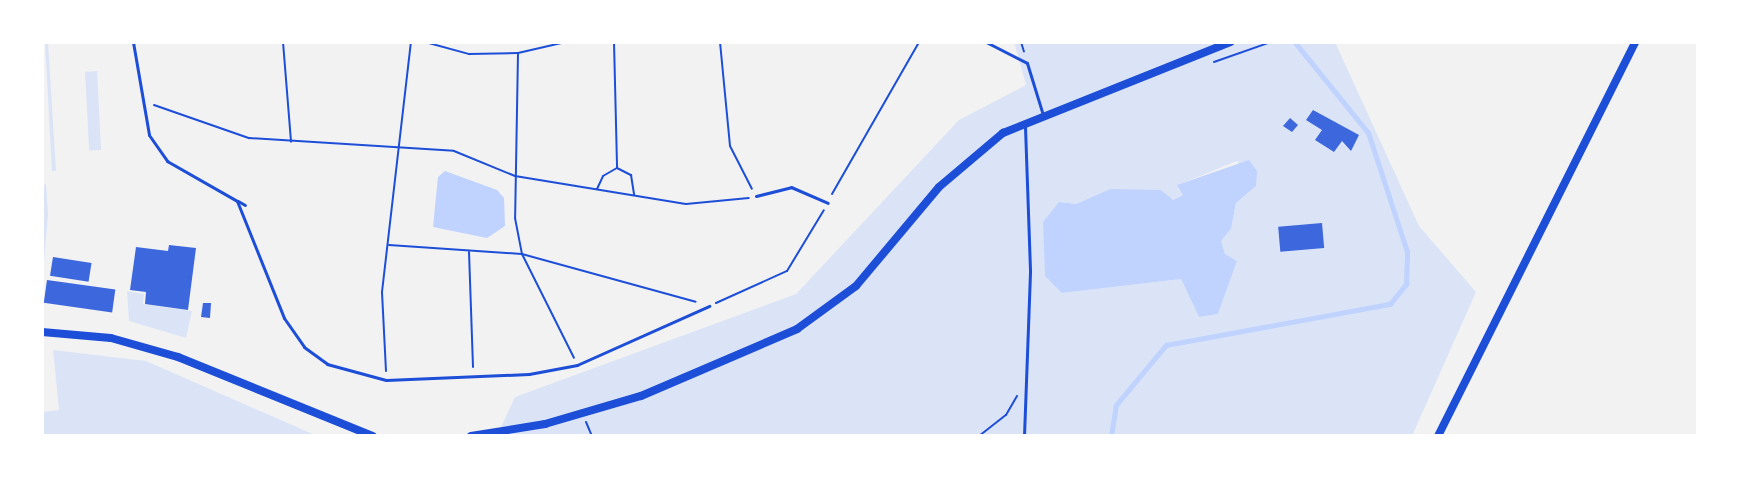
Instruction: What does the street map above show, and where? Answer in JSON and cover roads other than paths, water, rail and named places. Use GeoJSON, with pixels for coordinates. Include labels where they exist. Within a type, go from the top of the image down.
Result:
{"type":"FeatureCollection","features":[{"type":"Feature","properties":{"kind":"main road"},"geometry":{"type":"LineString","coordinates":[[471,436],[584,414],[753,349],[831,308],[966,159],[1025,122],[1231,42]]}},
{"type":"Feature","properties":{"kind":"main road"},"geometry":{"type":"LineString","coordinates":[[42,332],[111,338],[178,357],[373,436]]}},
{"type":"Feature","properties":{"kind":"street"},"geometry":{"type":"LineString","coordinates":[[1438,436],[1635,42]]}},
{"type":"Feature","properties":{"kind":"lane"},"geometry":{"type":"LineString","coordinates":[[133,42],[149,135],[167,161],[245,205]]}},
{"type":"Feature","properties":{"kind":"lane"},"geometry":{"type":"LineString","coordinates":[[986,42],[1027,63],[1043,115]]}},
{"type":"Feature","properties":{"kind":"lane"},"geometry":{"type":"LineString","coordinates":[[1024,436],[1030,270],[1025,122]]}},
{"type":"Feature","properties":{"kind":"lane"},"geometry":{"type":"LineString","coordinates":[[756,196],[790,187],[828,203]]}},
{"type":"Feature","properties":{"kind":"lane"},"geometry":{"type":"LineString","coordinates":[[237,201],[284,318],[304,347],[355,375],[386,380],[529,374],[577,365],[709,306]]}},
{"type":"Feature","properties":{"kind":"water"},"geometry":{"type":"Polygon","coordinates":[[[1249,160],[1257,171],[1256,186],[1236,203],[1231,229],[1221,241],[1225,254],[1237,261],[1218,314],[1199,317],[1181,279],[1062,293],[1045,276],[1043,222],[1059,202],[1076,204],[1110,189],[1161,190],[1173,200],[1183,195],[1177,185],[1249,160]]]}},
{"type":"Feature","properties":{"kind":"water"},"geometry":{"type":"Polygon","coordinates":[[[445,171],[497,190],[504,198],[505,226],[487,238],[433,227],[438,177],[445,171]]]}},
{"type":"Feature","properties":{"kind":"waterway"},"geometry":{"type":"LineString","coordinates":[[1111,436],[1116,405],[1166,345],[1390,304],[1406,284],[1407,252],[1368,133],[1296,44]]}}]}
